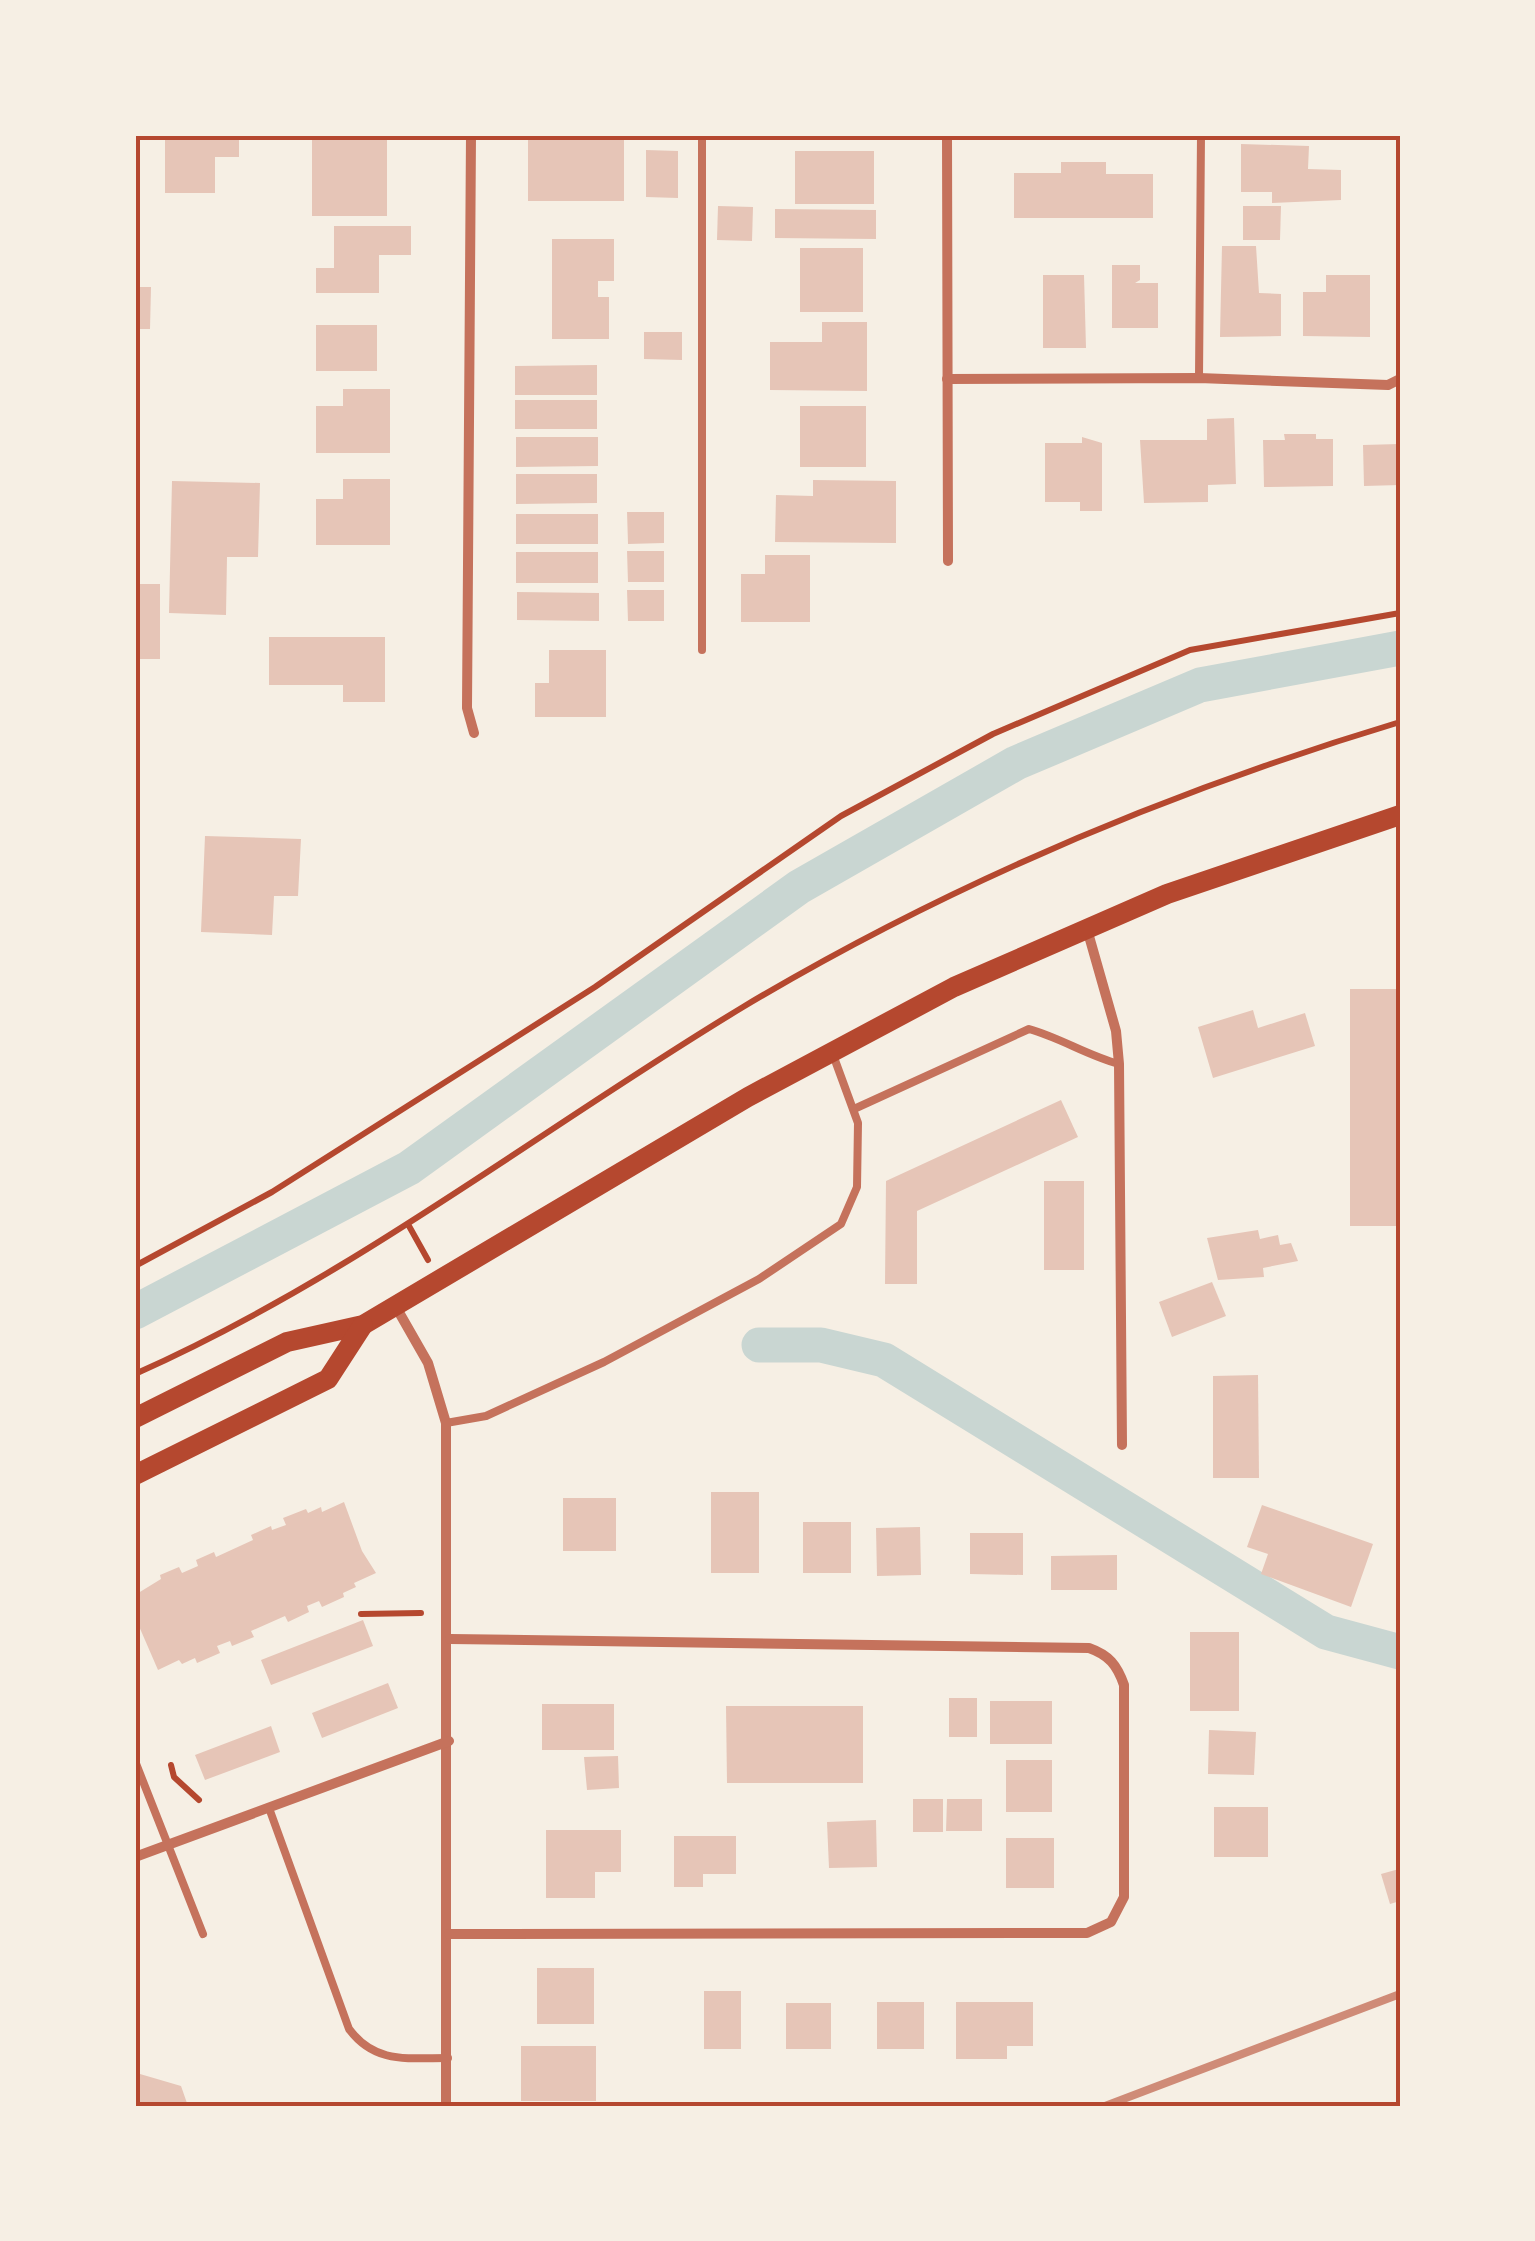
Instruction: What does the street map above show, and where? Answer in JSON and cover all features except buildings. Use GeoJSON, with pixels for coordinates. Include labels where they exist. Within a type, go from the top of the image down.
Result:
{"type":"FeatureCollection","features":[{"type":"Feature","properties":{"kind":"main road"},"geometry":{"type":"LineString","coordinates":[[135,1418],[287,1342],[364,1326],[832,1052],[954,987],[1168,894],[1400,815]]}},
{"type":"Feature","properties":{"kind":"main road"},"geometry":{"type":"LineString","coordinates":[[135,1476],[328,1379],[364,1326]]}},
{"type":"Feature","properties":{"kind":"street"},"geometry":{"type":"LineString","coordinates":[[470,135],[467,708],[474,733]]}},
{"type":"Feature","properties":{"kind":"street"},"geometry":{"type":"LineString","coordinates":[[948,135],[948,561]]}},
{"type":"Feature","properties":{"kind":"street"},"geometry":{"type":"LineString","coordinates":[[948,379],[1199,378],[1388,384],[1400,379]]}},
{"type":"Feature","properties":{"kind":"street"},"geometry":{"type":"LineString","coordinates":[[1087,929],[1116,1032],[1122,1446]]}},
{"type":"Feature","properties":{"kind":"street"},"geometry":{"type":"LineString","coordinates":[[396,1307],[428,1364],[446,1422],[450,1639],[446,2106]]}},
{"type":"Feature","properties":{"kind":"street"},"geometry":{"type":"LineString","coordinates":[[449,1934],[1087,1933],[1111,1922],[1124,1897],[1124,1685],[1112,1660],[1089,1648],[450,1639]]}},
{"type":"Feature","properties":{"kind":"street"},"geometry":{"type":"LineString","coordinates":[[135,1858],[449,1741]]}},
{"type":"Feature","properties":{"kind":"lane"},"geometry":{"type":"LineString","coordinates":[[702,135],[702,650]]}},
{"type":"Feature","properties":{"kind":"lane"},"geometry":{"type":"LineString","coordinates":[[1199,378],[1201,135]]}},
{"type":"Feature","properties":{"kind":"lane"},"geometry":{"type":"LineString","coordinates":[[854,1109],[1029,1029],[1056,1037],[1079,1054],[1118,1064]]}},
{"type":"Feature","properties":{"kind":"lane"},"geometry":{"type":"LineString","coordinates":[[446,1422],[486,1416],[604,1362],[760,1279],[842,1224],[857,1187],[854,1109],[832,1052]]}},
{"type":"Feature","properties":{"kind":"lane"},"geometry":{"type":"LineString","coordinates":[[135,1761],[203,1934]]}},
{"type":"Feature","properties":{"kind":"lane"},"geometry":{"type":"LineString","coordinates":[[268,1808],[349,2029],[363,2048],[384,2058],[448,2058]]}},
{"type":"Feature","properties":{"kind":"path"},"geometry":{"type":"LineString","coordinates":[[135,1266],[272,1192],[496,1050],[842,816],[994,734],[1190,650],[1400,613]]}},
{"type":"Feature","properties":{"kind":"path"},"geometry":{"type":"LineString","coordinates":[[135,1374],[200,1346],[361,1255],[699,1035],[858,942],[981,881],[1184,793],[1400,722]]}},
{"type":"Feature","properties":{"kind":"path"},"geometry":{"type":"LineString","coordinates":[[361,1614],[420,1613]]}},
{"type":"Feature","properties":{"kind":"path"},"geometry":{"type":"LineString","coordinates":[[171,1765],[174,1777],[199,1800]]}},
{"type":"Feature","properties":{"kind":"waterway"},"geometry":{"type":"LineString","coordinates":[[135,1312],[409,1168],[799,887],[1016,763],[1200,685],[1400,648]]}},
{"type":"Feature","properties":{"kind":"waterway"},"geometry":{"type":"LineString","coordinates":[[759,1345],[821,1345],[884,1360],[1326,1632],[1400,1652]]}},
{"type":"Feature","properties":{"kind":"railway"},"geometry":{"type":"LineString","coordinates":[[1105,2106],[1400,1994]]}}]}
